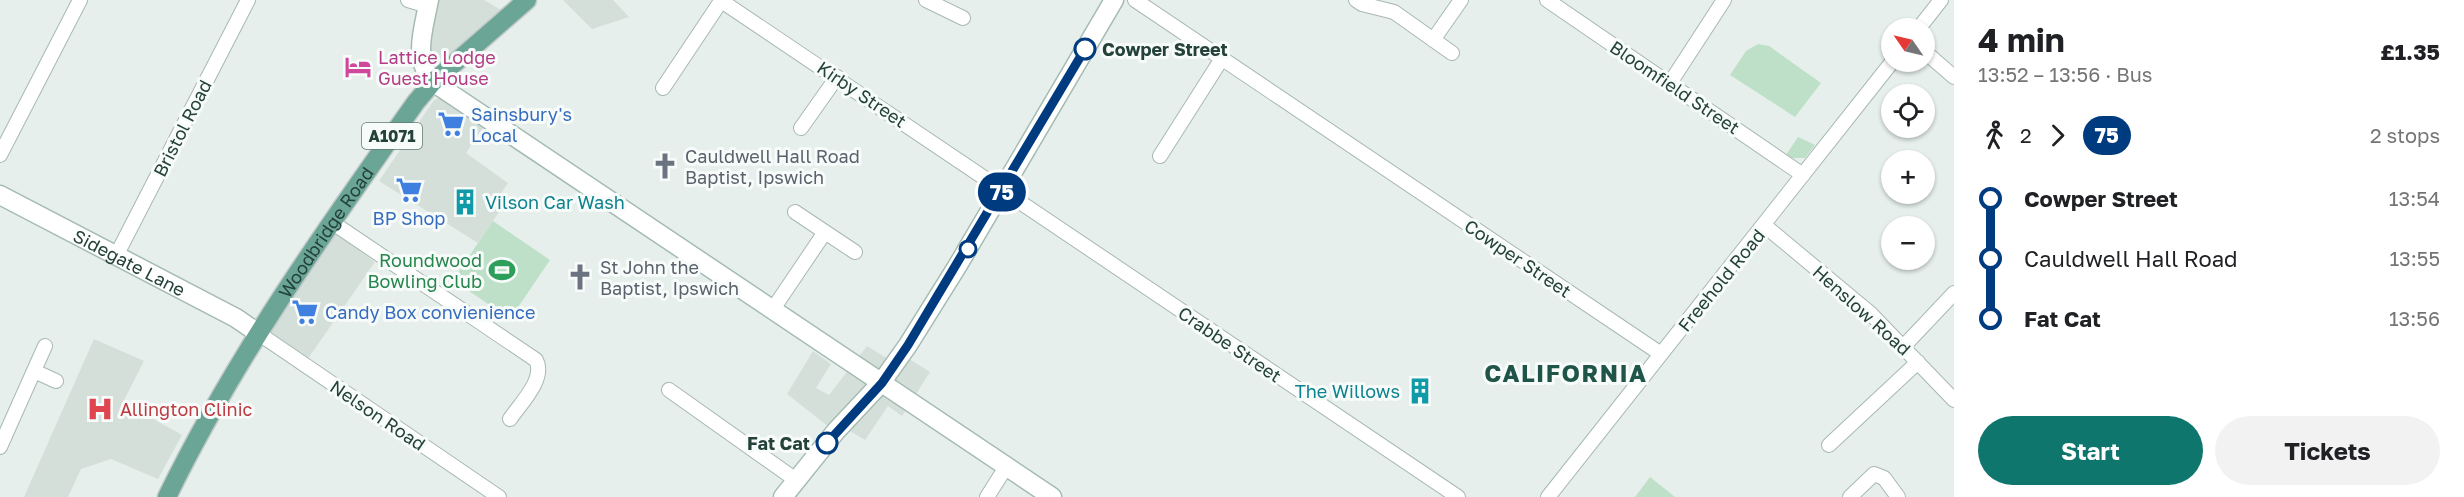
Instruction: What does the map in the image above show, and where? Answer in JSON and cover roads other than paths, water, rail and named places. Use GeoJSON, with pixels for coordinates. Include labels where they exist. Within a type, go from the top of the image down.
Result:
{"type":"FeatureCollection","features":[{"type":"Feature","properties":{"kind":"main road","name":"Woodbridge Road"},"geometry":{"type":"LineString","coordinates":[[167,497],[200,431],[258,333],[409,111],[433,82],[527,0]]}},
{"type":"Feature","properties":{"kind":"street"},"geometry":{"type":"LineString","coordinates":[[0,154],[80,0]]}},
{"type":"Feature","properties":{"kind":"street","name":"Bristol Road"},"geometry":{"type":"LineString","coordinates":[[116,255],[248,0]]}},
{"type":"Feature","properties":{"kind":"street"},"geometry":{"type":"LineString","coordinates":[[408,0],[428,3],[420,53],[424,69],[433,82],[1052,497]]}},
{"type":"Feature","properties":{"kind":"street"},"geometry":{"type":"LineString","coordinates":[[663,88],[721,0]]}},
{"type":"Feature","properties":{"kind":"street","name":"Kirby Street"},"geometry":{"type":"LineString","coordinates":[[721,0],[1003,190]]}},
{"type":"Feature","properties":{"kind":"street"},"geometry":{"type":"LineString","coordinates":[[926,0],[963,18]]}},
{"type":"Feature","properties":{"kind":"street"},"geometry":{"type":"LineString","coordinates":[[783,497],[882,383],[908,345],[1003,190],[1114,0]]}},
{"type":"Feature","properties":{"kind":"street","name":"Cowper Street"},"geometry":{"type":"LineString","coordinates":[[1135,0],[1661,354]]}},
{"type":"Feature","properties":{"kind":"street"},"geometry":{"type":"LineString","coordinates":[[1356,0],[1362,4],[1394,12],[1452,53]]}},
{"type":"Feature","properties":{"kind":"street"},"geometry":{"type":"LineString","coordinates":[[1433,40],[1461,0]]}},
{"type":"Feature","properties":{"kind":"street","name":"Bloomfield Street"},"geometry":{"type":"LineString","coordinates":[[1547,0],[1803,175]]}},
{"type":"Feature","properties":{"kind":"street"},"geometry":{"type":"LineString","coordinates":[[1670,82],[1724,0]]}},
{"type":"Feature","properties":{"kind":"street"},"geometry":{"type":"LineString","coordinates":[[1927,18],[1941,0]]}},
{"type":"Feature","properties":{"kind":"street"},"geometry":{"type":"LineString","coordinates":[[1160,156],[1221,60]]}},
{"type":"Feature","properties":{"kind":"street"},"geometry":{"type":"LineString","coordinates":[[1935,61],[1954,77]]}},
{"type":"Feature","properties":{"kind":"street","name":"Freehold Road"},"geometry":{"type":"LineString","coordinates":[[1548,497],[1884,72]]}},
{"type":"Feature","properties":{"kind":"street"},"geometry":{"type":"LineString","coordinates":[[801,128],[837,77]]}},
{"type":"Feature","properties":{"kind":"street","name":"Crabbe Street"},"geometry":{"type":"LineString","coordinates":[[1003,190],[1458,497]]}},
{"type":"Feature","properties":{"kind":"street","name":"Sidegate Lane"},"geometry":{"type":"LineString","coordinates":[[0,195],[236,318],[258,333]]}},
{"type":"Feature","properties":{"kind":"street"},"geometry":{"type":"LineString","coordinates":[[795,212],[855,252]]}},
{"type":"Feature","properties":{"kind":"street"},"geometry":{"type":"LineString","coordinates":[[333,223],[536,360],[540,369],[537,380],[510,419]]}},
{"type":"Feature","properties":{"kind":"street","name":"Henslow Road"},"geometry":{"type":"LineString","coordinates":[[1764,225],[1854,298],[1904,346],[1954,400]]}},
{"type":"Feature","properties":{"kind":"street"},"geometry":{"type":"LineString","coordinates":[[773,309],[825,232]]}},
{"type":"Feature","properties":{"kind":"street"},"geometry":{"type":"LineString","coordinates":[[1904,346],[1954,293]]}},
{"type":"Feature","properties":{"kind":"street","name":"Nelson Road"},"geometry":{"type":"LineString","coordinates":[[258,333],[480,491],[499,497]]}},
{"type":"Feature","properties":{"kind":"street"},"geometry":{"type":"LineString","coordinates":[[0,447],[45,346]]}},
{"type":"Feature","properties":{"kind":"street"},"geometry":{"type":"LineString","coordinates":[[1829,445],[1918,362]]}},
{"type":"Feature","properties":{"kind":"street"},"geometry":{"type":"LineString","coordinates":[[34,371],[56,381]]}},
{"type":"Feature","properties":{"kind":"street"},"geometry":{"type":"LineString","coordinates":[[669,390],[796,480]]}},
{"type":"Feature","properties":{"kind":"street"},"geometry":{"type":"LineString","coordinates":[[987,497],[1006,467]]}},
{"type":"Feature","properties":{"kind":"street"},"geometry":{"type":"LineString","coordinates":[[1850,497],[1874,474],[1884,478],[1898,497]]}},
{"type":"Feature","properties":{"kind":"place","name":"Cowper Street"},"geometry":{"type":"Point","coordinates":[1085,49]}},
{"type":"Feature","properties":{"kind":"place","name":"Lattice Lodge Guest House"},"geometry":{"type":"Point","coordinates":[358,67]}},
{"type":"Feature","properties":{"kind":"place","name":"Sainsbury's Local"},"geometry":{"type":"Point","coordinates":[451,124]}},
{"type":"Feature","properties":{"kind":"place","name":"Cauldwell Hall Road Baptist, Ipswich"},"geometry":{"type":"Point","coordinates":[665,166]}},
{"type":"Feature","properties":{"kind":"place","name":"BP Shop"},"geometry":{"type":"Point","coordinates":[409,190]}},
{"type":"Feature","properties":{"kind":"place","name":"Vilson Car Wash"},"geometry":{"type":"Point","coordinates":[465,202]}},
{"type":"Feature","properties":{"kind":"place","name":"Roundwood Bowling Club"},"geometry":{"type":"Point","coordinates":[502,270]}},
{"type":"Feature","properties":{"kind":"place","name":"St John the Baptist, Ipswich"},"geometry":{"type":"Point","coordinates":[580,277]}},
{"type":"Feature","properties":{"kind":"place","name":"Candy Box convienience"},"geometry":{"type":"Point","coordinates":[305,312]}},
{"type":"Feature","properties":{"kind":"place","name":"The Willows"},"geometry":{"type":"Point","coordinates":[1420,391]}},
{"type":"Feature","properties":{"kind":"place","name":"Allington Clinic"},"geometry":{"type":"Point","coordinates":[100,409]}},
{"type":"Feature","properties":{"kind":"place","name":"Fat Cat"},"geometry":{"type":"Point","coordinates":[827,443]}},
{"type":"Feature","properties":{"kind":"district","name":"CALIFORNIA"},"geometry":{"type":"Point","coordinates":[1566,372]}}]}
